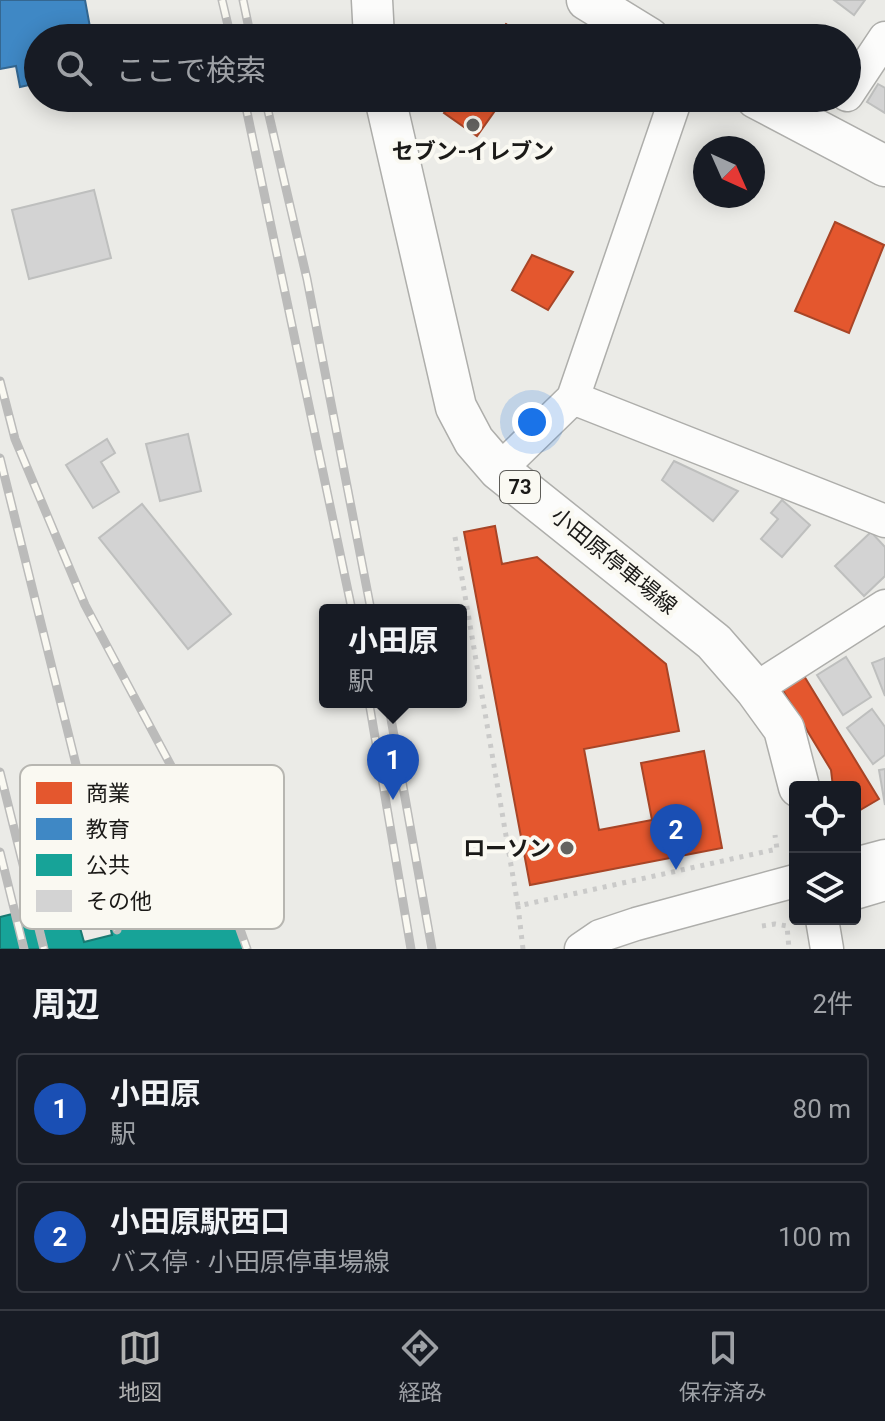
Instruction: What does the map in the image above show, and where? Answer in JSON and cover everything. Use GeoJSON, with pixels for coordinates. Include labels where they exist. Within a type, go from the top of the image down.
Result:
{"type":"FeatureCollection","features":[{"type":"Feature","properties":{"kind":"main road"},"geometry":{"type":"LineString","coordinates":[[372,0],[373,24]]}},
{"type":"Feature","properties":{"kind":"main road"},"geometry":{"type":"LineString","coordinates":[[587,0],[626,24]]}},
{"type":"Feature","properties":{"kind":"main road","name":"小田原停車場線"},"geometry":{"type":"LineString","coordinates":[[388,112],[456,407],[474,441],[499,470],[714,642],[755,689],[784,729],[797,781]]}},
{"type":"Feature","properties":{"kind":"main road"},"geometry":{"type":"LineString","coordinates":[[783,112],[885,166]]}},
{"type":"Feature","properties":{"kind":"street"},"geometry":{"type":"LineString","coordinates":[[861,74],[885,38]]}},
{"type":"Feature","properties":{"kind":"street"},"geometry":{"type":"LineString","coordinates":[[499,470],[573,398],[671,112]]}},
{"type":"Feature","properties":{"kind":"street"},"geometry":{"type":"LineString","coordinates":[[822,132],[835,112]]}},
{"type":"Feature","properties":{"kind":"street"},"geometry":{"type":"LineString","coordinates":[[573,398],[885,521]]}},
{"type":"Feature","properties":{"kind":"street"},"geometry":{"type":"LineString","coordinates":[[755,689],[885,606]]}},
{"type":"Feature","properties":{"kind":"street"},"geometry":{"type":"LineString","coordinates":[[861,862],[885,856]]}},
{"type":"Feature","properties":{"kind":"street"},"geometry":{"type":"LineString","coordinates":[[581,949],[600,936],[636,924],[789,882]]}},
{"type":"Feature","properties":{"kind":"street"},"geometry":{"type":"LineString","coordinates":[[861,891],[885,884]]}},
{"type":"Feature","properties":{"kind":"street"},"geometry":{"type":"LineString","coordinates":[[823,925],[827,949]]}},
{"type":"Feature","properties":{"kind":"path"},"geometry":{"type":"LineString","coordinates":[[455,537],[466,604]]}},
{"type":"Feature","properties":{"kind":"path"},"geometry":{"type":"LineString","coordinates":[[467,607],[523,949]]}},
{"type":"Feature","properties":{"kind":"path"},"geometry":{"type":"LineString","coordinates":[[518,906],[777,849],[775,835]]}},
{"type":"Feature","properties":{"kind":"path"},"geometry":{"type":"LineString","coordinates":[[787,926],[789,949]]}},
{"type":"Feature","properties":{"kind":"building: 商業"},"geometry":{"type":"Polygon","coordinates":[[[445,112],[494,112],[477,136],[445,112]]]}},
{"type":"Feature","properties":{"kind":"building: 商業"},"geometry":{"type":"Polygon","coordinates":[[[835,222],[884,245],[849,333],[795,311],[835,222]]]}},
{"type":"Feature","properties":{"kind":"building: 商業"},"geometry":{"type":"Polygon","coordinates":[[[532,255],[573,272],[548,310],[512,290],[532,255]]]}},
{"type":"Feature","properties":{"kind":"building: 商業"},"geometry":{"type":"Polygon","coordinates":[[[495,526],[502,564],[537,557],[666,664],[679,731],[584,749],[599,830],[652,820],[641,763],[704,751],[722,848],[530,885],[464,532],[495,526]]]}},
{"type":"Feature","properties":{"kind":"building: 商業"},"geometry":{"type":"Polygon","coordinates":[[[798,666],[879,799],[861,810],[861,781],[832,781],[831,770],[776,679],[798,666]]]}},
{"type":"Feature","properties":{"kind":"building: 教育"},"geometry":{"type":"Polygon","coordinates":[[[0,0],[85,0],[89,24],[24,24],[24,86],[20,87],[16,66],[0,69],[0,0]]]}},
{"type":"Feature","properties":{"kind":"building: 公共"},"geometry":{"type":"Polygon","coordinates":[[[20,912],[20,929],[80,929],[84,942],[112,935],[111,929],[239,929],[246,949],[0,949],[0,917],[20,912]]]}},
{"type":"Feature","properties":{"kind":"building: その他"},"geometry":{"type":"Polygon","coordinates":[[[834,0],[865,0],[854,15],[834,0]]]}},
{"type":"Feature","properties":{"kind":"building: その他"},"geometry":{"type":"Polygon","coordinates":[[[878,84],[885,88],[885,113],[867,102],[878,84]]]}},
{"type":"Feature","properties":{"kind":"building: その他"},"geometry":{"type":"Polygon","coordinates":[[[94,190],[111,258],[29,279],[12,210],[94,190]]]}},
{"type":"Feature","properties":{"kind":"building: その他"},"geometry":{"type":"Polygon","coordinates":[[[188,434],[201,491],[160,501],[146,444],[188,434]]]}},
{"type":"Feature","properties":{"kind":"building: その他"},"geometry":{"type":"Polygon","coordinates":[[[107,439],[115,453],[101,462],[119,492],[93,508],[66,465],[107,439]]]}},
{"type":"Feature","properties":{"kind":"building: その他"},"geometry":{"type":"Polygon","coordinates":[[[674,461],[738,491],[713,521],[662,480],[674,461]]]}},
{"type":"Feature","properties":{"kind":"building: その他"},"geometry":{"type":"Polygon","coordinates":[[[782,500],[810,525],[782,557],[761,539],[778,519],[771,513],[782,500]]]}},
{"type":"Feature","properties":{"kind":"building: その他"},"geometry":{"type":"Polygon","coordinates":[[[142,504],[231,614],[188,649],[99,538],[142,504]]]}},
{"type":"Feature","properties":{"kind":"building: その他"},"geometry":{"type":"Polygon","coordinates":[[[871,532],[885,547],[885,576],[864,596],[835,566],[871,532]]]}},
{"type":"Feature","properties":{"kind":"building: その他"},"geometry":{"type":"Polygon","coordinates":[[[846,657],[871,697],[843,715],[817,675],[846,657]]]}},
{"type":"Feature","properties":{"kind":"building: その他"},"geometry":{"type":"Polygon","coordinates":[[[885,658],[885,696],[872,663],[885,658]]]}},
{"type":"Feature","properties":{"kind":"building: その他"},"geometry":{"type":"Polygon","coordinates":[[[872,709],[885,727],[885,755],[873,764],[847,728],[872,709]]]}},
{"type":"Feature","properties":{"kind":"building: その他"},"geometry":{"type":"Polygon","coordinates":[[[885,769],[885,805],[879,770],[885,769]]]}},
{"type":"Feature","properties":{"kind":"railway"},"geometry":{"type":"LineString","coordinates":[[222,0],[228,24]]}},
{"type":"Feature","properties":{"kind":"railway"},"geometry":{"type":"LineString","coordinates":[[243,0],[248,24]]}},
{"type":"Feature","properties":{"kind":"railway"},"geometry":{"type":"LineString","coordinates":[[247,112],[351,604]]}},
{"type":"Feature","properties":{"kind":"railway"},"geometry":{"type":"LineString","coordinates":[[268,112],[307,279],[370,604]]}},
{"type":"Feature","properties":{"kind":"railway"},"geometry":{"type":"LineString","coordinates":[[0,381],[15,439],[85,605],[171,765]]}},
{"type":"Feature","properties":{"kind":"railway"},"geometry":{"type":"LineString","coordinates":[[0,458],[76,765]]}},
{"type":"Feature","properties":{"kind":"railway"},"geometry":{"type":"LineString","coordinates":[[370,708],[411,949]]}},
{"type":"Feature","properties":{"kind":"railway"},"geometry":{"type":"LineString","coordinates":[[389,708],[432,949]]}},
{"type":"Feature","properties":{"kind":"railway"},"geometry":{"type":"LineString","coordinates":[[0,772],[20,852]]}},
{"type":"Feature","properties":{"kind":"railway"},"geometry":{"type":"LineString","coordinates":[[0,852],[24,949]]}},
{"type":"Feature","properties":{"kind":"railway"},"geometry":{"type":"LineString","coordinates":[[39,929],[44,949]]}},
{"type":"Feature","properties":{"kind":"railway"},"geometry":{"type":"LineString","coordinates":[[240,929],[247,949]]}},
{"type":"Feature","properties":{"kind":"place","name":"セブン-イレブン"},"geometry":{"type":"Point","coordinates":[473,125]}},
{"type":"Feature","properties":{"kind":"place","name":"小田原"},"geometry":{"type":"Point","coordinates":[393,800]}},
{"type":"Feature","properties":{"kind":"place","name":"ローソン"},"geometry":{"type":"Point","coordinates":[567,848]}},
{"type":"Feature","properties":{"kind":"place","name":"小田原駅西口"},"geometry":{"type":"Point","coordinates":[676,870]}}]}
